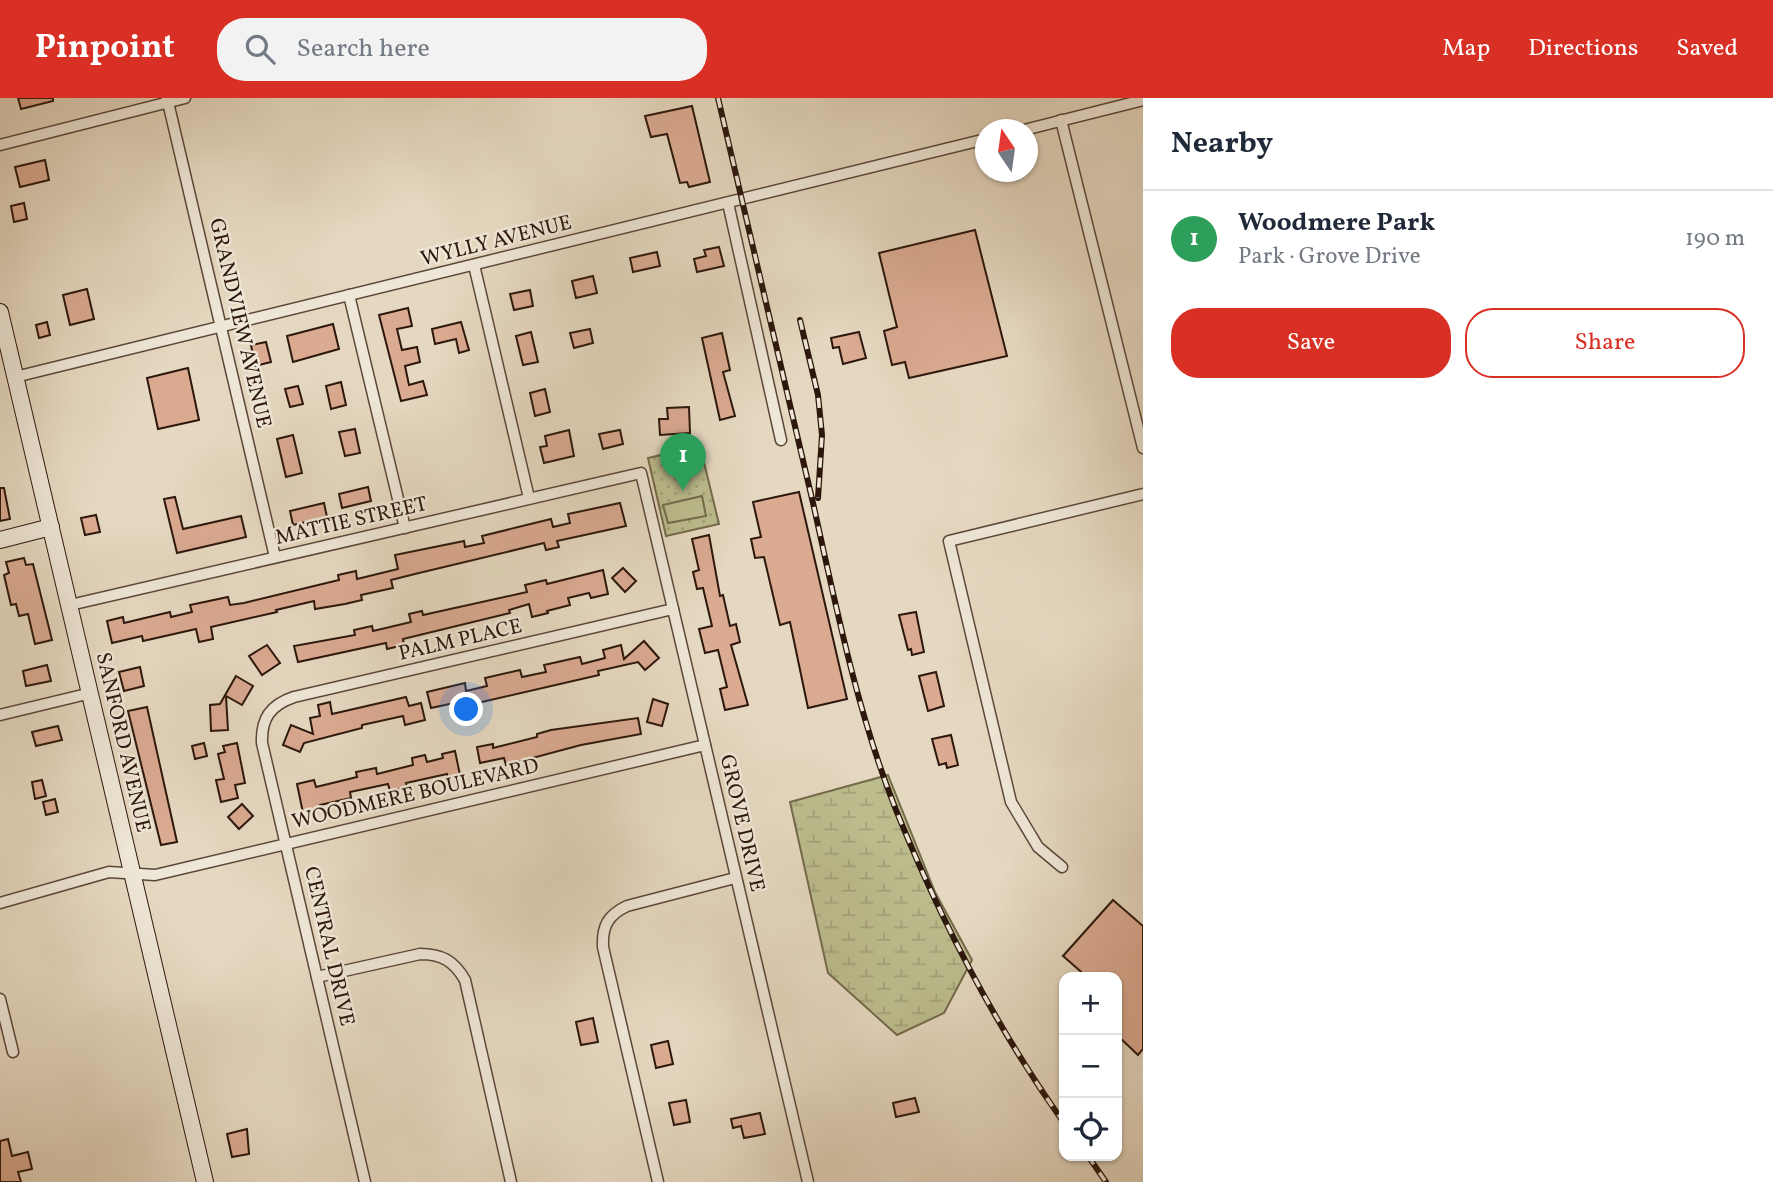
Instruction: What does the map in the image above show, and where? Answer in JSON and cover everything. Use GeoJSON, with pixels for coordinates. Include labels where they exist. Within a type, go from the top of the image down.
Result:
{"type":"FeatureCollection","features":[{"type":"Feature","properties":{"kind":"main road","name":"SANFORD AVENUE"},"geometry":{"type":"LineString","coordinates":[[0,312],[205,1182]]}},
{"type":"Feature","properties":{"kind":"main road"},"geometry":{"type":"LineString","coordinates":[[0,540],[51,527]]}},
{"type":"Feature","properties":{"kind":"street"},"geometry":{"type":"LineString","coordinates":[[0,145],[168,100],[185,98]]}},
{"type":"Feature","properties":{"kind":"street","name":"GRANDVIEW AVENUE"},"geometry":{"type":"LineString","coordinates":[[168,100],[223,326],[275,558]]}},
{"type":"Feature","properties":{"kind":"street"},"geometry":{"type":"LineString","coordinates":[[1038,126],[1143,100]]}},
{"type":"Feature","properties":{"kind":"street"},"geometry":{"type":"LineString","coordinates":[[1061,120],[1143,448]]}},
{"type":"Feature","properties":{"kind":"street","name":"WYLLY AVENUE"},"geometry":{"type":"LineString","coordinates":[[15,377],[975,141]]}},
{"type":"Feature","properties":{"kind":"street"},"geometry":{"type":"LineString","coordinates":[[728,203],[780,440]]}},
{"type":"Feature","properties":{"kind":"street"},"geometry":{"type":"LineString","coordinates":[[474,265],[530,498]]}},
{"type":"Feature","properties":{"kind":"street"},"geometry":{"type":"LineString","coordinates":[[349,295],[405,528]]}},
{"type":"Feature","properties":{"kind":"street","name":"MATTIE STREET"},"geometry":{"type":"LineString","coordinates":[[70,605],[641,472]]}},
{"type":"Feature","properties":{"kind":"street","name":"GROVE DRIVE"},"geometry":{"type":"LineString","coordinates":[[641,472],[808,1182]]}},
{"type":"Feature","properties":{"kind":"street"},"geometry":{"type":"LineString","coordinates":[[1062,867],[1038,847],[1011,802],[949,541],[1143,494]]}},
{"type":"Feature","properties":{"kind":"street","name":"PALM PLACE"},"geometry":{"type":"LineString","coordinates":[[264,718],[271,708],[294,697],[673,609]]}},
{"type":"Feature","properties":{"kind":"street"},"geometry":{"type":"LineString","coordinates":[[0,715],[91,693]]}},
{"type":"Feature","properties":{"kind":"street","name":"CENTRAL DRIVE"},"geometry":{"type":"LineString","coordinates":[[264,718],[262,744],[365,1182]]}},
{"type":"Feature","properties":{"kind":"street","name":"WOODMERE BOULEVARD"},"geometry":{"type":"LineString","coordinates":[[0,903],[109,872],[155,875],[705,745]]}},
{"type":"Feature","properties":{"kind":"street"},"geometry":{"type":"LineString","coordinates":[[658,1182],[603,947],[605,923],[615,912],[627,906],[736,878]]}},
{"type":"Feature","properties":{"kind":"street"},"geometry":{"type":"LineString","coordinates":[[317,978],[421,954],[436,954],[458,968],[465,980],[511,1182]]}},
{"type":"Feature","properties":{"kind":"street"},"geometry":{"type":"LineString","coordinates":[[0,999],[13,1052]]}},
{"type":"Feature","properties":{"kind":"green space"},"geometry":{"type":"Polygon","coordinates":[[[700,446],[719,524],[666,536],[648,458],[700,446]]]}},
{"type":"Feature","properties":{"kind":"green space"},"geometry":{"type":"Polygon","coordinates":[[[702,496],[706,516],[668,523],[663,505],[702,496]]]}},
{"type":"Feature","properties":{"kind":"green space"},"geometry":{"type":"Polygon","coordinates":[[[888,775],[935,892],[972,960],[944,1013],[897,1035],[828,973],[790,802],[888,775]]]}},
{"type":"Feature","properties":{"kind":"building"},"geometry":{"type":"Polygon","coordinates":[[[18,98],[53,98],[53,101],[21,109],[18,98]]]}},
{"type":"Feature","properties":{"kind":"building"},"geometry":{"type":"Polygon","coordinates":[[[692,106],[710,182],[689,187],[687,182],[680,183],[667,134],[651,137],[645,116],[692,106]]]}},
{"type":"Feature","properties":{"kind":"building"},"geometry":{"type":"Polygon","coordinates":[[[45,160],[49,180],[20,187],[15,167],[45,160]]]}},
{"type":"Feature","properties":{"kind":"building"},"geometry":{"type":"Polygon","coordinates":[[[24,203],[27,219],[14,222],[11,206],[24,203]]]}},
{"type":"Feature","properties":{"kind":"building"},"geometry":{"type":"Polygon","coordinates":[[[975,230],[1007,356],[909,378],[905,362],[892,365],[884,331],[897,327],[879,253],[975,230]]]}},
{"type":"Feature","properties":{"kind":"building"},"geometry":{"type":"Polygon","coordinates":[[[719,247],[724,266],[697,272],[694,259],[706,256],[704,250],[719,247]]]}},
{"type":"Feature","properties":{"kind":"building"},"geometry":{"type":"Polygon","coordinates":[[[657,252],[660,266],[633,272],[630,258],[657,252]]]}},
{"type":"Feature","properties":{"kind":"building"},"geometry":{"type":"Polygon","coordinates":[[[593,276],[597,293],[576,298],[572,281],[593,276]]]}},
{"type":"Feature","properties":{"kind":"building"},"geometry":{"type":"Polygon","coordinates":[[[87,289],[94,319],[70,325],[63,295],[87,289]]]}},
{"type":"Feature","properties":{"kind":"building"},"geometry":{"type":"Polygon","coordinates":[[[530,290],[533,306],[514,310],[510,294],[530,290]]]}},
{"type":"Feature","properties":{"kind":"building"},"geometry":{"type":"Polygon","coordinates":[[[408,308],[412,326],[397,329],[402,350],[417,347],[420,362],[405,366],[409,385],[423,381],[427,395],[401,401],[379,315],[408,308]]]}},
{"type":"Feature","properties":{"kind":"building"},"geometry":{"type":"Polygon","coordinates":[[[47,322],[50,335],[39,338],[36,325],[47,322]]]}},
{"type":"Feature","properties":{"kind":"building"},"geometry":{"type":"Polygon","coordinates":[[[461,322],[469,350],[459,353],[456,339],[435,344],[432,329],[461,322]]]}},
{"type":"Feature","properties":{"kind":"building"},"geometry":{"type":"Polygon","coordinates":[[[333,324],[339,349],[293,362],[287,336],[333,324]]]}},
{"type":"Feature","properties":{"kind":"building"},"geometry":{"type":"Polygon","coordinates":[[[590,329],[593,343],[574,348],[570,333],[590,329]]]}},
{"type":"Feature","properties":{"kind":"building"},"geometry":{"type":"Polygon","coordinates":[[[531,332],[538,362],[523,365],[516,336],[531,332]]]}},
{"type":"Feature","properties":{"kind":"building"},"geometry":{"type":"Polygon","coordinates":[[[859,332],[866,358],[843,364],[839,347],[833,348],[831,338],[859,332]]]}},
{"type":"Feature","properties":{"kind":"building"},"geometry":{"type":"Polygon","coordinates":[[[722,333],[730,370],[723,372],[735,416],[720,420],[702,338],[722,333]]]}},
{"type":"Feature","properties":{"kind":"building"},"geometry":{"type":"Polygon","coordinates":[[[266,342],[271,362],[255,366],[251,345],[266,342]]]}},
{"type":"Feature","properties":{"kind":"building"},"geometry":{"type":"Polygon","coordinates":[[[188,368],[199,420],[158,429],[147,378],[188,368]]]}},
{"type":"Feature","properties":{"kind":"building"},"geometry":{"type":"Polygon","coordinates":[[[341,382],[346,405],[331,409],[326,386],[341,382]]]}},
{"type":"Feature","properties":{"kind":"building"},"geometry":{"type":"Polygon","coordinates":[[[298,386],[303,404],[290,407],[285,389],[298,386]]]}},
{"type":"Feature","properties":{"kind":"building"},"geometry":{"type":"Polygon","coordinates":[[[545,389],[550,412],[535,416],[530,393],[545,389]]]}},
{"type":"Feature","properties":{"kind":"building"},"geometry":{"type":"Polygon","coordinates":[[[689,407],[690,433],[660,435],[659,419],[668,419],[667,408],[689,407]]]}},
{"type":"Feature","properties":{"kind":"building"},"geometry":{"type":"Polygon","coordinates":[[[355,429],[360,453],[345,456],[339,432],[355,429]]]}},
{"type":"Feature","properties":{"kind":"building"},"geometry":{"type":"Polygon","coordinates":[[[569,430],[574,456],[544,463],[540,447],[547,446],[545,436],[569,430]]]}},
{"type":"Feature","properties":{"kind":"building"},"geometry":{"type":"Polygon","coordinates":[[[620,430],[623,444],[603,449],[599,434],[620,430]]]}},
{"type":"Feature","properties":{"kind":"building"},"geometry":{"type":"Polygon","coordinates":[[[293,435],[302,473],[286,477],[277,439],[293,435]]]}},
{"type":"Feature","properties":{"kind":"building"},"geometry":{"type":"Polygon","coordinates":[[[368,487],[371,501],[342,508],[339,494],[368,487]]]}},
{"type":"Feature","properties":{"kind":"building"},"geometry":{"type":"Polygon","coordinates":[[[0,488],[4,488],[10,519],[0,521],[0,488]]]}},
{"type":"Feature","properties":{"kind":"building"},"geometry":{"type":"Polygon","coordinates":[[[799,492],[847,699],[808,708],[790,622],[780,625],[764,557],[755,558],[751,539],[761,537],[753,502],[799,492]]]}},
{"type":"Feature","properties":{"kind":"building"},"geometry":{"type":"Polygon","coordinates":[[[175,497],[183,529],[241,516],[246,537],[177,553],[164,499],[175,497]]]}},
{"type":"Feature","properties":{"kind":"building"},"geometry":{"type":"Polygon","coordinates":[[[324,503],[327,517],[293,525],[290,511],[324,503]]]}},
{"type":"Feature","properties":{"kind":"building"},"geometry":{"type":"Polygon","coordinates":[[[620,503],[626,526],[557,541],[559,547],[546,550],[544,543],[391,580],[393,588],[361,595],[362,600],[345,604],[315,609],[314,601],[211,627],[213,639],[199,642],[196,629],[143,641],[142,636],[112,643],[107,621],[123,617],[124,623],[170,612],[171,617],[192,612],[190,605],[228,597],[230,605],[244,603],[339,580],[338,575],[356,571],[357,579],[398,569],[395,555],[464,541],[465,547],[484,543],[482,536],[551,519],[553,527],[570,523],[568,514],[620,503]]]}},
{"type":"Feature","properties":{"kind":"building"},"geometry":{"type":"Polygon","coordinates":[[[96,515],[100,532],[85,535],[81,518],[96,515]]]}},
{"type":"Feature","properties":{"kind":"building"},"geometry":{"type":"Polygon","coordinates":[[[709,535],[720,596],[723,595],[730,626],[736,624],[740,642],[731,645],[748,705],[725,710],[720,689],[727,687],[718,650],[705,653],[699,629],[712,626],[703,588],[697,589],[693,572],[699,570],[692,539],[709,535]]]}},
{"type":"Feature","properties":{"kind":"building"},"geometry":{"type":"Polygon","coordinates":[[[24,558],[26,565],[33,564],[52,640],[35,644],[28,614],[19,616],[16,604],[11,605],[4,575],[9,573],[6,562],[24,558]]]}},
{"type":"Feature","properties":{"kind":"building"},"geometry":{"type":"Polygon","coordinates":[[[623,568],[636,581],[625,592],[612,578],[623,568]]]}},
{"type":"Feature","properties":{"kind":"building"},"geometry":{"type":"Polygon","coordinates":[[[603,570],[608,594],[591,598],[589,593],[568,598],[570,605],[547,611],[548,613],[532,617],[529,604],[509,610],[510,613],[403,639],[404,645],[387,649],[386,643],[298,662],[294,646],[355,635],[354,630],[372,626],[373,631],[411,622],[409,614],[422,611],[423,615],[527,592],[525,585],[546,580],[547,584],[603,570]]]}},
{"type":"Feature","properties":{"kind":"building"},"geometry":{"type":"Polygon","coordinates":[[[916,612],[924,652],[912,655],[911,649],[908,650],[899,615],[916,612]]]}},
{"type":"Feature","properties":{"kind":"building"},"geometry":{"type":"Polygon","coordinates":[[[644,641],[659,658],[645,670],[638,662],[598,671],[599,675],[460,707],[459,702],[431,708],[427,692],[465,683],[466,691],[487,686],[485,678],[520,670],[522,677],[546,672],[544,665],[580,657],[582,664],[605,658],[603,650],[621,645],[624,659],[644,641]]]}},
{"type":"Feature","properties":{"kind":"building"},"geometry":{"type":"Polygon","coordinates":[[[267,645],[280,663],[262,675],[249,656],[267,645]]]}},
{"type":"Feature","properties":{"kind":"building"},"geometry":{"type":"Polygon","coordinates":[[[47,665],[51,681],[26,686],[23,671],[47,665]]]}},
{"type":"Feature","properties":{"kind":"building"},"geometry":{"type":"Polygon","coordinates":[[[140,667],[144,686],[124,691],[119,672],[140,667]]]}},
{"type":"Feature","properties":{"kind":"building"},"geometry":{"type":"Polygon","coordinates":[[[936,672],[944,706],[928,711],[919,676],[936,672]]]}},
{"type":"Feature","properties":{"kind":"building"},"geometry":{"type":"Polygon","coordinates":[[[236,676],[253,686],[242,705],[226,696],[228,730],[211,731],[210,705],[220,704],[236,676]]]}},
{"type":"Feature","properties":{"kind":"building"},"geometry":{"type":"Polygon","coordinates":[[[406,697],[409,706],[421,703],[425,720],[405,725],[403,716],[362,725],[362,728],[304,743],[300,752],[283,745],[291,725],[313,734],[310,718],[320,716],[318,705],[330,702],[332,714],[406,697]]]}},
{"type":"Feature","properties":{"kind":"building"},"geometry":{"type":"Polygon","coordinates":[[[653,699],[668,704],[662,726],[647,722],[653,699]]]}},
{"type":"Feature","properties":{"kind":"building"},"geometry":{"type":"Polygon","coordinates":[[[147,707],[177,842],[161,845],[128,711],[147,707]]]}},
{"type":"Feature","properties":{"kind":"building"},"geometry":{"type":"Polygon","coordinates":[[[638,718],[641,734],[581,745],[506,765],[504,758],[480,763],[477,747],[493,744],[493,748],[537,737],[537,734],[551,730],[638,718]]]}},
{"type":"Feature","properties":{"kind":"building"},"geometry":{"type":"Polygon","coordinates":[[[58,726],[62,740],[36,746],[32,732],[58,726]]]}},
{"type":"Feature","properties":{"kind":"building"},"geometry":{"type":"Polygon","coordinates":[[[951,735],[958,765],[947,768],[946,763],[939,765],[932,739],[951,735]]]}},
{"type":"Feature","properties":{"kind":"building"},"geometry":{"type":"Polygon","coordinates":[[[204,743],[207,756],[195,759],[192,746],[204,743]]]}},
{"type":"Feature","properties":{"kind":"building"},"geometry":{"type":"Polygon","coordinates":[[[237,743],[245,783],[235,785],[238,798],[221,802],[216,780],[224,779],[218,754],[225,752],[223,746],[237,743]]]}},
{"type":"Feature","properties":{"kind":"building"},"geometry":{"type":"Polygon","coordinates":[[[455,751],[460,775],[448,778],[447,774],[406,783],[407,787],[390,791],[388,784],[350,792],[351,798],[320,805],[321,809],[303,813],[297,784],[314,780],[316,787],[357,777],[356,772],[376,768],[377,774],[413,765],[412,758],[425,755],[427,762],[443,758],[442,754],[455,751]]]}},
{"type":"Feature","properties":{"kind":"building"},"geometry":{"type":"Polygon","coordinates":[[[42,780],[46,796],[35,799],[32,782],[42,780]]]}},
{"type":"Feature","properties":{"kind":"building"},"geometry":{"type":"Polygon","coordinates":[[[55,799],[58,812],[46,815],[43,802],[55,799]]]}},
{"type":"Feature","properties":{"kind":"building"},"geometry":{"type":"Polygon","coordinates":[[[242,804],[253,816],[239,829],[228,817],[242,804]]]}},
{"type":"Feature","properties":{"kind":"building"},"geometry":{"type":"Polygon","coordinates":[[[1113,900],[1143,926],[1143,1049],[1138,1055],[1122,1040],[1122,972],[1081,972],[1063,956],[1113,900]]]}},
{"type":"Feature","properties":{"kind":"building"},"geometry":{"type":"Polygon","coordinates":[[[593,1018],[598,1042],[581,1045],[576,1022],[593,1018]]]}},
{"type":"Feature","properties":{"kind":"building"},"geometry":{"type":"Polygon","coordinates":[[[668,1041],[673,1064],[656,1068],[651,1045],[668,1041]]]}},
{"type":"Feature","properties":{"kind":"building"},"geometry":{"type":"Polygon","coordinates":[[[915,1098],[919,1112],[896,1117],[893,1103],[915,1098]]]}},
{"type":"Feature","properties":{"kind":"building"},"geometry":{"type":"Polygon","coordinates":[[[686,1100],[690,1122],[674,1125],[669,1103],[686,1100]]]}},
{"type":"Feature","properties":{"kind":"building"},"geometry":{"type":"Polygon","coordinates":[[[760,1113],[765,1134],[744,1138],[741,1126],[733,1128],[731,1119],[760,1113]]]}},
{"type":"Feature","properties":{"kind":"building"},"geometry":{"type":"Polygon","coordinates":[[[247,1129],[249,1154],[232,1157],[227,1134],[247,1129]]]}},
{"type":"Feature","properties":{"kind":"building"},"geometry":{"type":"Polygon","coordinates":[[[8,1139],[12,1156],[28,1152],[32,1169],[18,1172],[21,1182],[0,1182],[0,1141],[8,1139]]]}},
{"type":"Feature","properties":{"kind":"railway"},"geometry":{"type":"LineString","coordinates":[[718,98],[848,658],[882,773],[913,851],[971,971],[1015,1049],[1059,1116]]}},
{"type":"Feature","properties":{"kind":"railway"},"geometry":{"type":"LineString","coordinates":[[800,320],[818,395],[822,435],[818,498]]}},
{"type":"Feature","properties":{"kind":"railway"},"geometry":{"type":"LineString","coordinates":[[1091,1161],[1106,1182]]}},
{"type":"Feature","properties":{"kind":"place","name":"Woodmere Park"},"geometry":{"type":"Point","coordinates":[683,491]}}]}
